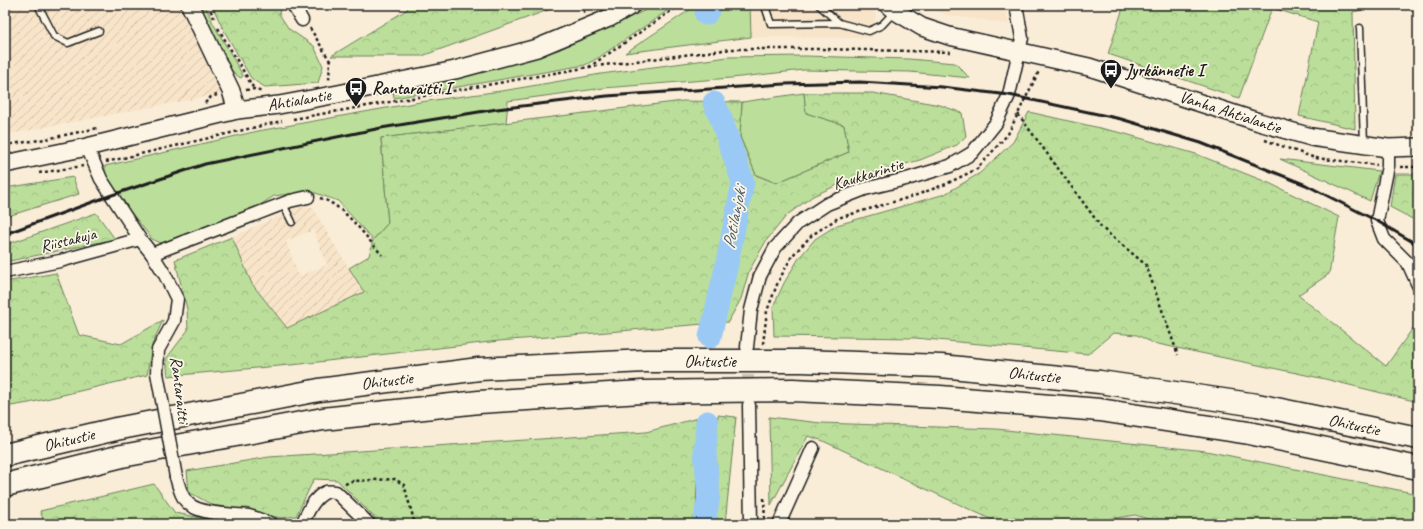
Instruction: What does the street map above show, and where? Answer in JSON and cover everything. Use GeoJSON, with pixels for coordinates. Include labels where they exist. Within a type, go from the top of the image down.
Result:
{"type":"FeatureCollection","features":[{"type":"Feature","properties":{"kind":"highway","name":"Ohitustie"},"geometry":{"type":"LineString","coordinates":[[5,455],[116,429],[319,390],[479,369],[646,361],[802,361],[941,366],[1100,382],[1257,405],[1418,438]]}},
{"type":"Feature","properties":{"kind":"highway","name":"Ohitustie"},"geometry":{"type":"LineString","coordinates":[[5,485],[122,456],[323,418],[479,402],[642,392],[793,390],[940,397],[1100,410],[1249,433],[1418,468]]}},
{"type":"Feature","properties":{"kind":"street"},"geometry":{"type":"LineString","coordinates":[[190,5],[231,91],[237,110]]}},
{"type":"Feature","properties":{"kind":"street"},"geometry":{"type":"LineString","coordinates":[[293,5],[302,20]]}},
{"type":"Feature","properties":{"kind":"street","name":"Ahtialantie"},"geometry":{"type":"LineString","coordinates":[[5,164],[87,147],[237,110],[279,105],[455,70],[537,48],[609,18],[632,5]]}},
{"type":"Feature","properties":{"kind":"street","name":"Kaukkarintie"},"geometry":{"type":"LineString","coordinates":[[747,347],[751,310],[760,276],[775,248],[798,223],[827,204],[865,189],[950,166],[972,153],[996,123],[1009,95],[1022,38],[1016,5]]}},
{"type":"Feature","properties":{"kind":"street","name":"Vanha Ahtialantie"},"geometry":{"type":"LineString","coordinates":[[891,8],[922,27],[942,34],[1089,67],[1259,122],[1311,137],[1388,148],[1418,147]]}},
{"type":"Feature","properties":{"kind":"street","name":"Rantaraitti"},"geometry":{"type":"LineString","coordinates":[[87,147],[94,165],[140,239],[164,273],[177,299],[174,321],[158,350],[157,373],[176,477],[181,494],[189,504],[201,510],[226,515],[249,516],[272,524]]}},
{"type":"Feature","properties":{"kind":"street"},"geometry":{"type":"LineString","coordinates":[[1388,148],[1388,166],[1377,221],[1384,238],[1408,263],[1418,285]]}},
{"type":"Feature","properties":{"kind":"street"},"geometry":{"type":"LineString","coordinates":[[152,254],[283,204],[308,197]]}},
{"type":"Feature","properties":{"kind":"street","name":"Riistakuja"},"geometry":{"type":"LineString","coordinates":[[5,272],[60,261],[140,239]]}},
{"type":"Feature","properties":{"kind":"street"},"geometry":{"type":"LineString","coordinates":[[749,405],[751,524]]}},
{"type":"Feature","properties":{"kind":"street"},"geometry":{"type":"LineString","coordinates":[[779,524],[812,448]]}},
{"type":"Feature","properties":{"kind":"street"},"geometry":{"type":"LineString","coordinates":[[302,524],[309,510],[324,493],[336,492],[369,524]]}},
{"type":"Feature","properties":{"kind":"lane"},"geometry":{"type":"LineString","coordinates":[[38,5],[54,36],[68,43],[98,32]]}},
{"type":"Feature","properties":{"kind":"lane"},"geometry":{"type":"LineString","coordinates":[[766,5],[765,6],[771,24],[839,23],[869,31],[882,24],[891,8]]}},
{"type":"Feature","properties":{"kind":"lane"},"geometry":{"type":"LineString","coordinates":[[819,5],[839,23]]}},
{"type":"Feature","properties":{"kind":"lane"},"geometry":{"type":"LineString","coordinates":[[1360,28],[1364,145]]}},
{"type":"Feature","properties":{"kind":"lane"},"geometry":{"type":"LineString","coordinates":[[283,204],[292,222]]}},
{"type":"Feature","properties":{"kind":"path"},"geometry":{"type":"LineString","coordinates":[[208,5],[219,29],[254,89]]}},
{"type":"Feature","properties":{"kind":"path"},"geometry":{"type":"LineString","coordinates":[[580,5],[586,14]]}},
{"type":"Feature","properties":{"kind":"path"},"geometry":{"type":"LineString","coordinates":[[53,171],[94,165],[282,120],[589,67],[680,5]]}},
{"type":"Feature","properties":{"kind":"path"},"geometry":{"type":"LineString","coordinates":[[312,31],[330,61],[329,83]]}},
{"type":"Feature","properties":{"kind":"path"},"geometry":{"type":"LineString","coordinates":[[763,345],[767,311],[778,282],[792,256],[812,235],[838,218],[921,193],[946,184],[977,169],[1008,134],[1040,68]]}},
{"type":"Feature","properties":{"kind":"path"},"geometry":{"type":"LineString","coordinates":[[1018,114],[1102,228],[1146,265],[1178,355]]}},
{"type":"Feature","properties":{"kind":"path"},"geometry":{"type":"LineString","coordinates":[[5,145],[46,139]]}},
{"type":"Feature","properties":{"kind":"path"},"geometry":{"type":"LineString","coordinates":[[308,197],[321,198],[341,209],[382,255]]}},
{"type":"Feature","properties":{"kind":"path"},"geometry":{"type":"LineString","coordinates":[[324,493],[352,482],[395,479],[404,485],[415,524]]}},
{"type":"Feature","properties":{"kind":"shaded area"},"geometry":{"type":"Polygon","coordinates":[[[5,5],[180,5],[220,94],[5,135],[5,5]]]}},
{"type":"Feature","properties":{"kind":"shaded area"},"geometry":{"type":"Polygon","coordinates":[[[750,5],[867,5],[876,14],[872,38],[751,37],[750,5]]]}},
{"type":"Feature","properties":{"kind":"shaded area"},"geometry":{"type":"Polygon","coordinates":[[[924,5],[1004,5],[1009,24],[946,15],[924,5]]]}},
{"type":"Feature","properties":{"kind":"shaded area"},"geometry":{"type":"Polygon","coordinates":[[[301,206],[313,207],[364,292],[287,328],[252,284],[232,237],[301,206]],[[313,230],[286,241],[299,276],[327,265],[313,230]]]}},
{"type":"Feature","properties":{"kind":"green space"},"geometry":{"type":"Polygon","coordinates":[[[196,5],[205,5],[213,23],[243,76],[241,78],[229,67],[196,5]]]}},
{"type":"Feature","properties":{"kind":"green space"},"geometry":{"type":"Polygon","coordinates":[[[212,5],[281,5],[279,14],[289,29],[314,46],[323,66],[318,83],[265,87],[251,78],[222,27],[212,5]]]}},
{"type":"Feature","properties":{"kind":"green space"},"geometry":{"type":"Polygon","coordinates":[[[405,5],[562,5],[422,56],[331,56],[408,9],[405,5]]]}},
{"type":"Feature","properties":{"kind":"green space"},"geometry":{"type":"Polygon","coordinates":[[[657,5],[676,5],[598,58],[585,65],[394,98],[393,91],[558,50],[657,5]]]}},
{"type":"Feature","properties":{"kind":"green space"},"geometry":{"type":"Polygon","coordinates":[[[697,5],[750,5],[751,37],[625,53],[697,5]]]}},
{"type":"Feature","properties":{"kind":"green space"},"geometry":{"type":"Polygon","coordinates":[[[1124,5],[1385,5],[1353,12],[1355,129],[1299,116],[1318,22],[1272,8],[1239,98],[1108,54],[1124,5]]]}},
{"type":"Feature","properties":{"kind":"green space"},"geometry":{"type":"Polygon","coordinates":[[[805,56],[909,59],[955,63],[970,78],[910,72],[804,70],[731,78],[604,88],[508,101],[506,123],[381,138],[388,223],[373,240],[338,201],[310,191],[274,196],[254,209],[167,246],[152,239],[126,206],[105,173],[105,166],[258,131],[420,102],[508,90],[601,74],[728,57],[805,56]]]}},
{"type":"Feature","properties":{"kind":"green space"},"geometry":{"type":"Polygon","coordinates":[[[804,93],[806,113],[844,125],[849,152],[776,183],[756,175],[740,137],[742,102],[804,93]]]}},
{"type":"Feature","properties":{"kind":"green space"},"geometry":{"type":"Polygon","coordinates":[[[804,93],[873,93],[940,105],[962,113],[966,136],[957,145],[920,160],[851,179],[813,196],[787,215],[766,241],[749,271],[741,299],[728,322],[499,341],[301,364],[168,376],[166,359],[188,330],[187,309],[175,260],[232,237],[252,284],[287,328],[364,292],[349,268],[369,256],[373,240],[388,223],[381,138],[683,101],[742,102],[740,137],[756,175],[776,183],[849,152],[844,125],[806,113],[804,93]]]}},
{"type":"Feature","properties":{"kind":"green space"},"geometry":{"type":"Polygon","coordinates":[[[1029,112],[1122,133],[1196,154],[1269,183],[1339,217],[1329,274],[1298,295],[1386,366],[1418,321],[1418,402],[1325,379],[1153,343],[1137,335],[1113,333],[1088,354],[915,338],[774,336],[773,307],[784,283],[799,258],[815,239],[837,225],[945,194],[980,173],[1013,142],[1029,112]]]}},
{"type":"Feature","properties":{"kind":"green space"},"geometry":{"type":"Polygon","coordinates":[[[1280,159],[1379,171],[1370,201],[1280,159]]]}},
{"type":"Feature","properties":{"kind":"green space"},"geometry":{"type":"Polygon","coordinates":[[[1395,174],[1418,174],[1418,222],[1390,207],[1395,174]]]}},
{"type":"Feature","properties":{"kind":"green space"},"geometry":{"type":"Polygon","coordinates":[[[73,177],[79,194],[5,217],[5,188],[73,177]]]}},
{"type":"Feature","properties":{"kind":"green space"},"geometry":{"type":"Polygon","coordinates":[[[96,213],[115,239],[5,262],[5,245],[96,213]]]}},
{"type":"Feature","properties":{"kind":"green space"},"geometry":{"type":"Polygon","coordinates":[[[56,273],[79,335],[121,344],[163,320],[152,345],[147,375],[29,403],[5,407],[5,282],[56,273]]]}},
{"type":"Feature","properties":{"kind":"green space"},"geometry":{"type":"Polygon","coordinates":[[[718,415],[736,417],[725,524],[712,524],[716,516],[714,451],[718,415]]]}},
{"type":"Feature","properties":{"kind":"green space"},"geometry":{"type":"Polygon","coordinates":[[[769,417],[821,423],[996,429],[1206,451],[1418,494],[1418,524],[1164,524],[1135,515],[1081,524],[1001,524],[821,440],[808,436],[771,505],[769,417]]]}},
{"type":"Feature","properties":{"kind":"green space"},"geometry":{"type":"Polygon","coordinates":[[[698,418],[696,524],[381,524],[337,480],[314,479],[296,516],[281,518],[212,505],[189,492],[187,471],[269,457],[646,432],[698,418]]]}},
{"type":"Feature","properties":{"kind":"green space"},"geometry":{"type":"Polygon","coordinates":[[[154,484],[175,513],[234,524],[69,524],[43,519],[40,511],[154,484]]]}},
{"type":"Feature","properties":{"kind":"waterway","name":"Potilanjoki"},"geometry":{"type":"LineString","coordinates":[[706,14],[711,5]]}},
{"type":"Feature","properties":{"kind":"waterway","name":"Potilanjoki"},"geometry":{"type":"LineString","coordinates":[[710,337],[726,268],[743,182],[714,103]]}},
{"type":"Feature","properties":{"kind":"waterway","name":"Potilanjoki"},"geometry":{"type":"LineString","coordinates":[[704,524],[709,496],[705,452],[707,422]]}},
{"type":"Feature","properties":{"kind":"tunnel"},"geometry":{"type":"LineString","coordinates":[[748,357],[748,396]]}},
{"type":"Feature","properties":{"kind":"railway"},"geometry":{"type":"LineString","coordinates":[[5,234],[112,195],[205,164],[381,128],[497,109],[607,96],[784,84],[860,82],[942,87],[1009,95],[1121,119],[1201,143],[1306,185],[1377,221],[1418,245]]}},
{"type":"Feature","properties":{"kind":"place","name":"Jyrkännetie I"},"geometry":{"type":"Point","coordinates":[1111,90]}},
{"type":"Feature","properties":{"kind":"place","name":"Rantaraitti I"},"geometry":{"type":"Point","coordinates":[356,108]}}]}
